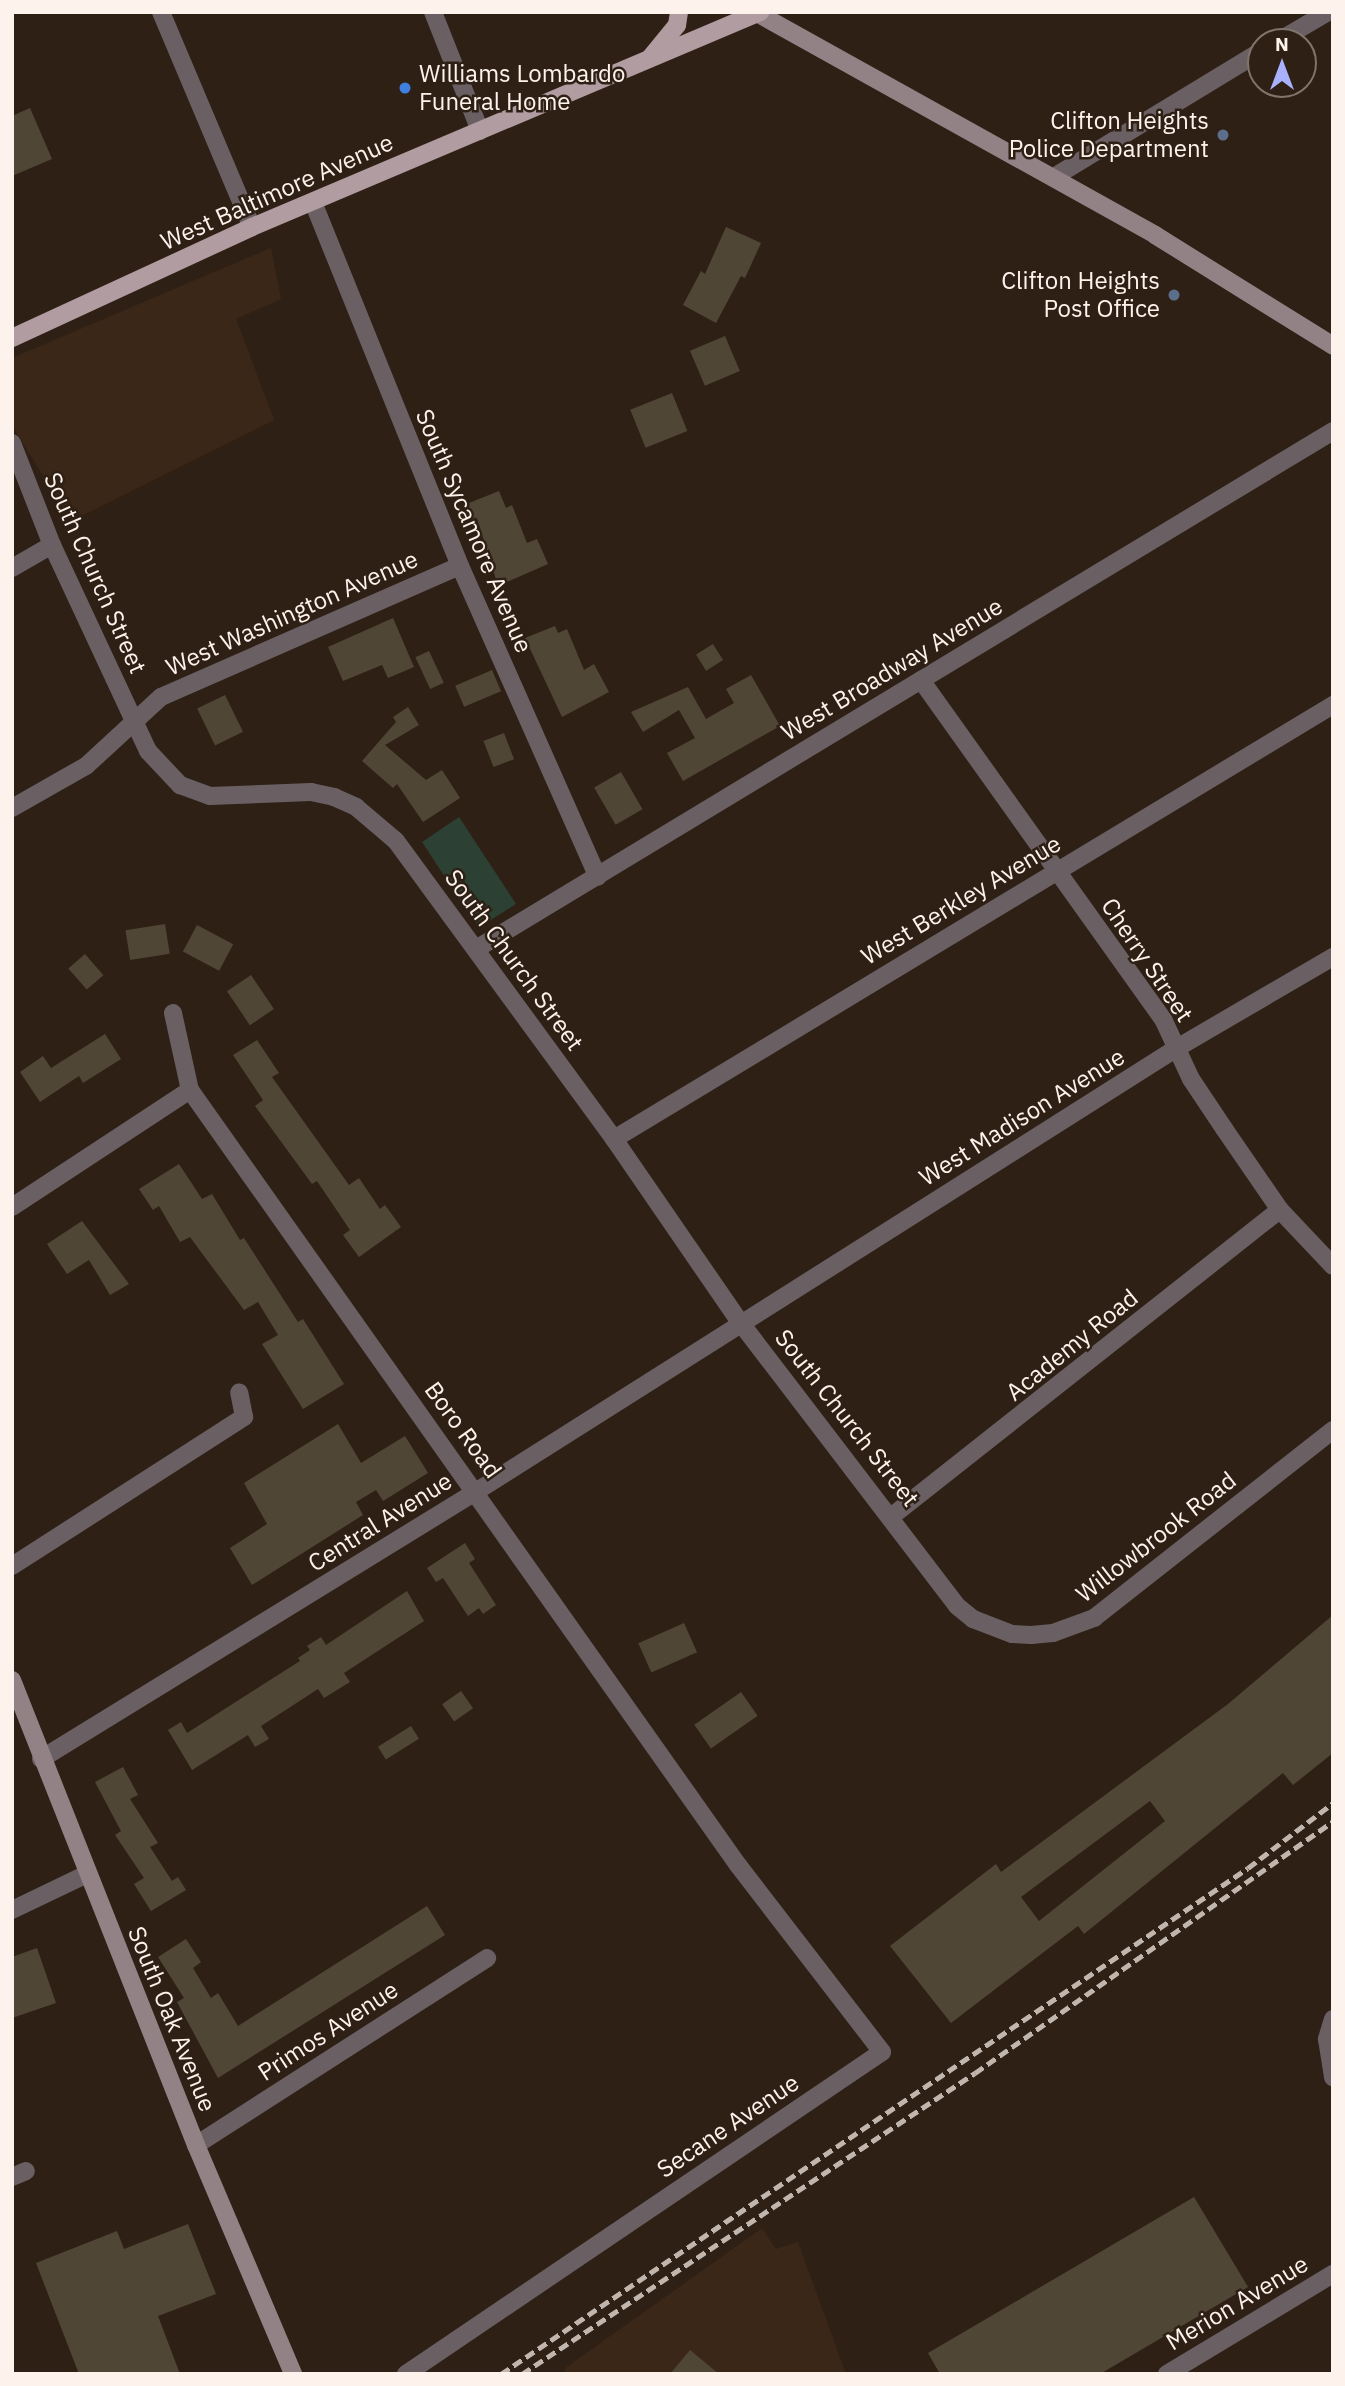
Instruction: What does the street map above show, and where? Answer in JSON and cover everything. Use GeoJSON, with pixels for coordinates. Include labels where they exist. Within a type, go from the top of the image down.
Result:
{"type":"FeatureCollection","features":[{"type":"Feature","properties":{"kind":"main road"},"geometry":{"type":"LineString","coordinates":[[647,61],[677,25],[679,12]]}},
{"type":"Feature","properties":{"kind":"main road","name":"West Baltimore Avenue"},"geometry":{"type":"LineString","coordinates":[[12,338],[252,227],[758,13]]}},
{"type":"Feature","properties":{"kind":"main road"},"geometry":{"type":"LineString","coordinates":[[758,13],[1054,177],[1333,346]]}},
{"type":"Feature","properties":{"kind":"main road","name":"South Oak Avenue"},"geometry":{"type":"LineString","coordinates":[[12,1680],[41,1759],[196,2145],[293,2374]]}},
{"type":"Feature","properties":{"kind":"street"},"geometry":{"type":"LineString","coordinates":[[161,12],[252,227]]}},
{"type":"Feature","properties":{"kind":"street"},"geometry":{"type":"LineString","coordinates":[[433,12],[481,131]]}},
{"type":"Feature","properties":{"kind":"street"},"geometry":{"type":"LineString","coordinates":[[1298,28],[1320,14]]}},
{"type":"Feature","properties":{"kind":"street"},"geometry":{"type":"LineString","coordinates":[[1054,177],[1247,60]]}},
{"type":"Feature","properties":{"kind":"street","name":"South Sycamore Avenue"},"geometry":{"type":"LineString","coordinates":[[313,202],[460,566],[598,877]]}},
{"type":"Feature","properties":{"kind":"street","name":"West Broadway Avenue"},"geometry":{"type":"LineString","coordinates":[[476,949],[1333,430]]}},
{"type":"Feature","properties":{"kind":"street","name":"South Church Street"},"geometry":{"type":"LineString","coordinates":[[12,443],[52,545],[148,751],[169,775],[202,793],[229,797],[311,792],[356,807],[396,841],[614,1139],[740,1322],[892,1516],[957,1605]]}},
{"type":"Feature","properties":{"kind":"street"},"geometry":{"type":"LineString","coordinates":[[12,568],[52,545]]}},
{"type":"Feature","properties":{"kind":"street","name":"West Washington Avenue"},"geometry":{"type":"LineString","coordinates":[[12,808],[86,766],[161,697],[460,566]]}},
{"type":"Feature","properties":{"kind":"street","name":"Cherry Street"},"geometry":{"type":"LineString","coordinates":[[921,680],[1163,1019],[1191,1079],[1280,1210],[1333,1266]]}},
{"type":"Feature","properties":{"kind":"street","name":"West Berkley Avenue"},"geometry":{"type":"LineString","coordinates":[[614,1139],[1333,705]]}},
{"type":"Feature","properties":{"kind":"street","name":"West Madison Avenue"},"geometry":{"type":"LineString","coordinates":[[740,1322],[1177,1048],[1333,957]]}},
{"type":"Feature","properties":{"kind":"street","name":"Boro Road"},"geometry":{"type":"LineString","coordinates":[[173,1013],[190,1090],[477,1491],[738,1865]]}},
{"type":"Feature","properties":{"kind":"street"},"geometry":{"type":"LineString","coordinates":[[12,1207],[190,1090]]}},
{"type":"Feature","properties":{"kind":"street","name":"Academy Road"},"geometry":{"type":"LineString","coordinates":[[892,1516],[1280,1210]]}},
{"type":"Feature","properties":{"kind":"street","name":"Central Avenue"},"geometry":{"type":"LineString","coordinates":[[41,1759],[477,1491],[740,1322]]}},
{"type":"Feature","properties":{"kind":"street"},"geometry":{"type":"LineString","coordinates":[[12,1566],[244,1417],[239,1392]]}},
{"type":"Feature","properties":{"kind":"street","name":"Willowbrook Road"},"geometry":{"type":"LineString","coordinates":[[957,1605],[973,1619],[1012,1634],[1053,1633],[1094,1618],[1333,1430]]}},
{"type":"Feature","properties":{"kind":"street","name":"Secane Avenue"},"geometry":{"type":"LineString","coordinates":[[406,2374],[882,2052],[738,1865]]}},
{"type":"Feature","properties":{"kind":"street"},"geometry":{"type":"LineString","coordinates":[[12,1910],[88,1874]]}},
{"type":"Feature","properties":{"kind":"street","name":"Primos Avenue"},"geometry":{"type":"LineString","coordinates":[[196,2145],[487,1958]]}},
{"type":"Feature","properties":{"kind":"street"},"geometry":{"type":"LineString","coordinates":[[1333,2019],[1327,2039],[1333,2078]]}},
{"type":"Feature","properties":{"kind":"street","name":"Merion Avenue"},"geometry":{"type":"LineString","coordinates":[[1167,2374],[1333,2274]]}},
{"type":"Feature","properties":{"kind":"shaded area"},"geometry":{"type":"Polygon","coordinates":[[[271,248],[281,299],[236,319],[274,420],[71,521],[12,425],[12,358],[271,248]]]}},
{"type":"Feature","properties":{"kind":"shaded area"},"geometry":{"type":"Polygon","coordinates":[[[762,2228],[776,2249],[798,2242],[846,2374],[567,2374],[564,2369],[762,2228]]]}},
{"type":"Feature","properties":{"kind":"green space"},"geometry":{"type":"Polygon","coordinates":[[[459,817],[516,904],[483,925],[475,923],[422,842],[459,817]]]}},
{"type":"Feature","properties":{"kind":"building"},"geometry":{"type":"Polygon","coordinates":[[[30,108],[52,159],[12,176],[12,116],[30,108]]]}},
{"type":"Feature","properties":{"kind":"building"},"geometry":{"type":"Polygon","coordinates":[[[726,227],[761,243],[745,278],[741,276],[716,323],[683,305],[701,271],[705,274],[726,227]]]}},
{"type":"Feature","properties":{"kind":"building"},"geometry":{"type":"Polygon","coordinates":[[[725,336],[740,371],[705,386],[690,351],[725,336]]]}},
{"type":"Feature","properties":{"kind":"building"},"geometry":{"type":"Polygon","coordinates":[[[672,393],[687,431],[646,448],[630,410],[672,393]]]}},
{"type":"Feature","properties":{"kind":"building"},"geometry":{"type":"Polygon","coordinates":[[[499,491],[506,508],[512,505],[527,543],[537,539],[548,564],[498,586],[477,518],[471,521],[464,505],[499,491]]]}},
{"type":"Feature","properties":{"kind":"building"},"geometry":{"type":"Polygon","coordinates":[[[393,618],[414,667],[388,678],[382,665],[343,681],[328,647],[393,618]]]}},
{"type":"Feature","properties":{"kind":"building"},"geometry":{"type":"Polygon","coordinates":[[[555,626],[558,633],[567,629],[584,670],[594,664],[609,692],[562,717],[525,638],[555,626]]]}},
{"type":"Feature","properties":{"kind":"building"},"geometry":{"type":"Polygon","coordinates":[[[713,644],[723,660],[706,671],[696,655],[713,644]]]}},
{"type":"Feature","properties":{"kind":"building"},"geometry":{"type":"Polygon","coordinates":[[[429,651],[444,683],[430,689],[415,657],[429,651]]]}},
{"type":"Feature","properties":{"kind":"building"},"geometry":{"type":"Polygon","coordinates":[[[492,670],[501,691],[464,707],[455,686],[492,670]]]}},
{"type":"Feature","properties":{"kind":"building"},"geometry":{"type":"Polygon","coordinates":[[[751,675],[780,726],[683,781],[667,753],[695,738],[679,710],[643,732],[631,712],[688,687],[706,719],[734,703],[726,689],[751,675]]]}},
{"type":"Feature","properties":{"kind":"building"},"geometry":{"type":"Polygon","coordinates":[[[225,695],[243,732],[215,745],[197,709],[225,695]]]}},
{"type":"Feature","properties":{"kind":"building"},"geometry":{"type":"Polygon","coordinates":[[[408,707],[419,725],[385,745],[426,780],[442,770],[460,798],[423,822],[397,784],[393,788],[362,761],[396,722],[393,717],[408,707]]]}},
{"type":"Feature","properties":{"kind":"building"},"geometry":{"type":"Polygon","coordinates":[[[504,733],[514,759],[493,767],[483,741],[504,733]]]}},
{"type":"Feature","properties":{"kind":"building"},"geometry":{"type":"Polygon","coordinates":[[[621,772],[642,809],[616,825],[594,788],[621,772]]]}},
{"type":"Feature","properties":{"kind":"building"},"geometry":{"type":"Polygon","coordinates":[[[165,924],[170,954],[130,960],[125,930],[165,924]]]}},
{"type":"Feature","properties":{"kind":"building"},"geometry":{"type":"Polygon","coordinates":[[[197,925],[233,944],[219,971],[183,951],[197,925]]]}},
{"type":"Feature","properties":{"kind":"building"},"geometry":{"type":"Polygon","coordinates":[[[85,954],[103,975],[87,990],[68,968],[85,954]]]}},
{"type":"Feature","properties":{"kind":"building"},"geometry":{"type":"Polygon","coordinates":[[[251,975],[274,1009],[250,1025],[227,991],[251,975]]]}},
{"type":"Feature","properties":{"kind":"building"},"geometry":{"type":"Polygon","coordinates":[[[105,1034],[121,1059],[83,1083],[79,1076],[40,1102],[20,1072],[43,1056],[51,1068],[105,1034]]]}},
{"type":"Feature","properties":{"kind":"building"},"geometry":{"type":"Polygon","coordinates":[[[257,1040],[279,1073],[272,1077],[349,1185],[359,1178],[380,1209],[385,1205],[401,1227],[359,1257],[343,1235],[350,1230],[317,1181],[312,1184],[255,1106],[263,1100],[233,1055],[257,1040]]]}},
{"type":"Feature","properties":{"kind":"building"},"geometry":{"type":"Polygon","coordinates":[[[179,1164],[202,1199],[212,1194],[240,1240],[244,1238],[298,1322],[303,1319],[344,1384],[303,1409],[262,1344],[278,1335],[258,1302],[244,1310],[190,1237],[180,1242],[159,1206],[153,1210],[139,1189],[179,1164]]]}},
{"type":"Feature","properties":{"kind":"building"},"geometry":{"type":"Polygon","coordinates":[[[82,1221],[129,1284],[110,1295],[89,1260],[67,1274],[47,1244],[82,1221]]]}},
{"type":"Feature","properties":{"kind":"building"},"geometry":{"type":"Polygon","coordinates":[[[338,1424],[361,1463],[405,1436],[428,1473],[383,1501],[376,1490],[356,1502],[363,1515],[252,1585],[230,1548],[267,1524],[244,1483],[338,1424]]]}},
{"type":"Feature","properties":{"kind":"building"},"geometry":{"type":"Polygon","coordinates":[[[465,1543],[475,1559],[469,1563],[496,1605],[483,1614],[479,1608],[468,1616],[443,1578],[436,1582],[427,1568],[465,1543]]]}},
{"type":"Feature","properties":{"kind":"building"},"geometry":{"type":"Polygon","coordinates":[[[407,1591],[424,1621],[344,1673],[350,1682],[324,1698],[318,1689],[261,1726],[269,1739],[255,1747],[248,1735],[192,1770],[168,1730],[181,1722],[187,1733],[300,1661],[298,1658],[310,1650],[307,1646],[321,1637],[326,1645],[407,1591]]]}},
{"type":"Feature","properties":{"kind":"building"},"geometry":{"type":"Polygon","coordinates":[[[1333,1615],[1333,1753],[1293,1785],[1283,1773],[1084,1934],[1078,1926],[951,2023],[890,1946],[996,1864],[1001,1872],[1228,1704],[1333,1615]],[[1150,1801],[1021,1897],[1039,1921],[1165,1821],[1150,1801]]]}},
{"type":"Feature","properties":{"kind":"building"},"geometry":{"type":"Polygon","coordinates":[[[684,1623],[697,1652],[651,1673],[638,1643],[684,1623]]]}},
{"type":"Feature","properties":{"kind":"building"},"geometry":{"type":"Polygon","coordinates":[[[461,1691],[473,1708],[454,1721],[442,1704],[461,1691]]]}},
{"type":"Feature","properties":{"kind":"building"},"geometry":{"type":"Polygon","coordinates":[[[741,1692],[758,1716],[711,1748],[694,1725],[741,1692]]]}},
{"type":"Feature","properties":{"kind":"building"},"geometry":{"type":"Polygon","coordinates":[[[411,1726],[419,1739],[386,1759],[378,1747],[411,1726]]]}},
{"type":"Feature","properties":{"kind":"building"},"geometry":{"type":"Polygon","coordinates":[[[123,1767],[138,1795],[130,1799],[158,1843],[150,1847],[172,1881],[178,1877],[186,1890],[151,1911],[134,1884],[144,1878],[115,1835],[121,1831],[95,1782],[123,1767]]]}},
{"type":"Feature","properties":{"kind":"building"},"geometry":{"type":"Polygon","coordinates":[[[427,1906],[445,1935],[218,2078],[177,2002],[184,1998],[158,1957],[186,1939],[201,1962],[193,1968],[211,1998],[218,1993],[238,2026],[427,1906]]]}},
{"type":"Feature","properties":{"kind":"building"},"geometry":{"type":"Polygon","coordinates":[[[37,1948],[56,2003],[12,2018],[12,1957],[37,1948]]]}},
{"type":"Feature","properties":{"kind":"building"},"geometry":{"type":"Polygon","coordinates":[[[1194,2197],[1248,2287],[1100,2374],[940,2374],[928,2353],[1194,2197]]]}},
{"type":"Feature","properties":{"kind":"building"},"geometry":{"type":"Polygon","coordinates":[[[188,2224],[216,2294],[158,2316],[180,2374],[79,2374],[36,2263],[117,2231],[124,2249],[188,2224]]]}},
{"type":"Feature","properties":{"kind":"building"},"geometry":{"type":"Polygon","coordinates":[[[690,2350],[719,2374],[670,2374],[690,2350]]]}},
{"type":"Feature","properties":{"kind":"railway"},"geometry":{"type":"LineString","coordinates":[[501,2374],[1248,1868],[1333,1803]]}},
{"type":"Feature","properties":{"kind":"railway"},"geometry":{"type":"LineString","coordinates":[[522,2374],[975,2073],[1333,1821]]}},
{"type":"Feature","properties":{"kind":"place","name":"Williams Lombardo Funeral Home"},"geometry":{"type":"Point","coordinates":[405,88]}},
{"type":"Feature","properties":{"kind":"place","name":"Clifton Heights Police Department"},"geometry":{"type":"Point","coordinates":[1223,135]}},
{"type":"Feature","properties":{"kind":"place","name":"Clifton Heights Post Office"},"geometry":{"type":"Point","coordinates":[1174,295]}}]}
